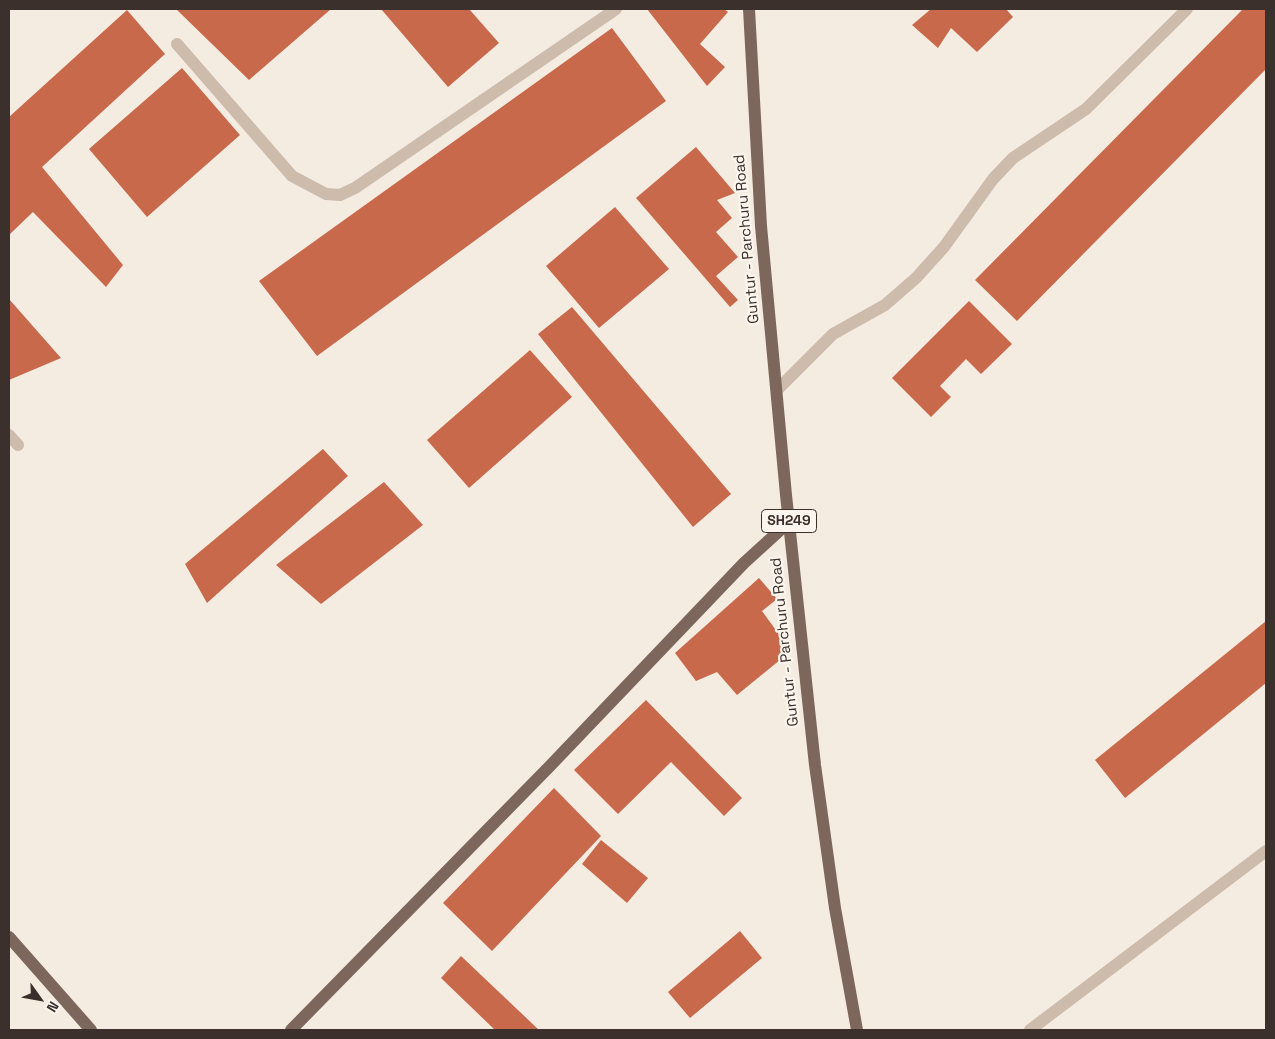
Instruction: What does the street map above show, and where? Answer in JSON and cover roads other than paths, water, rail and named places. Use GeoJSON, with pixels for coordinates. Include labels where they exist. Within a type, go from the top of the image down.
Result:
{"type":"FeatureCollection","features":[{"type":"Feature","properties":{"kind":"main road","name":"Guntur - Parchuru Road"},"geometry":{"type":"LineString","coordinates":[[749,9],[761,226],[789,522],[815,765],[835,908],[857,1030]]}},
{"type":"Feature","properties":{"kind":"main road"},"geometry":{"type":"LineString","coordinates":[[291,1030],[549,767],[738,570],[789,522]]}},
{"type":"Feature","properties":{"kind":"main road"},"geometry":{"type":"LineString","coordinates":[[9,937],[91,1030]]}},
{"type":"Feature","properties":{"kind":"lane"},"geometry":{"type":"LineString","coordinates":[[177,44],[292,176],[326,194],[340,195],[355,188],[616,9]]}},
{"type":"Feature","properties":{"kind":"lane"},"geometry":{"type":"LineString","coordinates":[[777,390],[833,334],[885,305],[916,278],[944,247],[993,178],[1013,158],[1086,110],[1187,9]]}},
{"type":"Feature","properties":{"kind":"lane"},"geometry":{"type":"LineString","coordinates":[[9,435],[18,445]]}},
{"type":"Feature","properties":{"kind":"lane"},"geometry":{"type":"LineString","coordinates":[[1030,1030],[1266,851]]}}]}
